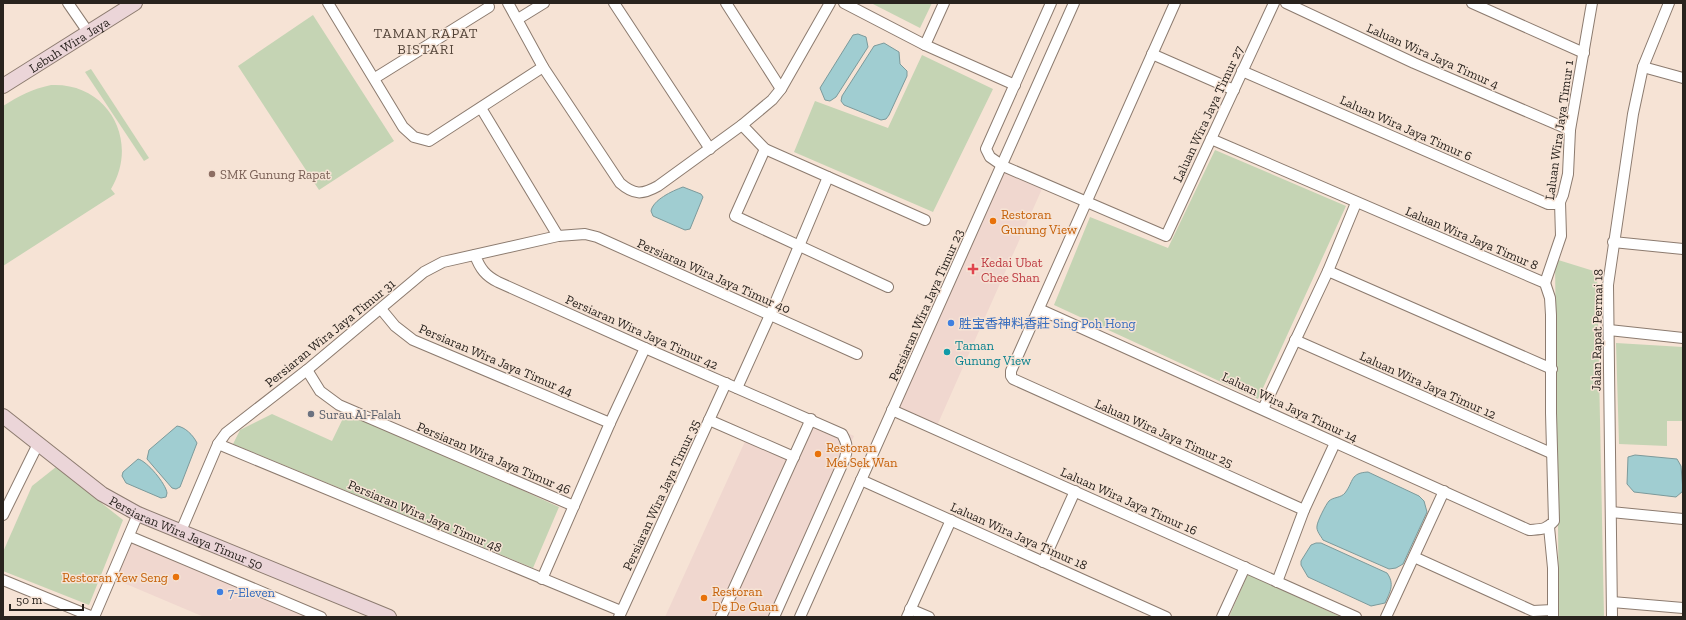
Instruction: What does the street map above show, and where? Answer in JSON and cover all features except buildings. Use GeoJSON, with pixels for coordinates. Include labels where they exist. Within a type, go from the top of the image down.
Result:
{"type":"FeatureCollection","features":[{"type":"Feature","properties":{"kind":"street"},"geometry":{"type":"LineString","coordinates":[[68,3],[88,32]]}},
{"type":"Feature","properties":{"kind":"street","name":"Lebuh Wira Jaya"},"geometry":{"type":"LineString","coordinates":[[3,86],[135,3]]}},
{"type":"Feature","properties":{"kind":"street"},"geometry":{"type":"LineString","coordinates":[[508,3],[518,19],[543,68],[620,183],[629,190],[638,193],[648,192],[710,149],[772,100],[781,89],[830,3]]}},
{"type":"Feature","properties":{"kind":"street"},"geometry":{"type":"LineString","coordinates":[[518,19],[544,3]]}},
{"type":"Feature","properties":{"kind":"street"},"geometry":{"type":"LineString","coordinates":[[614,3],[710,149]]}},
{"type":"Feature","properties":{"kind":"street"},"geometry":{"type":"LineString","coordinates":[[726,3],[781,89]]}},
{"type":"Feature","properties":{"kind":"street"},"geometry":{"type":"LineString","coordinates":[[844,3],[925,45],[1015,85]]}},
{"type":"Feature","properties":{"kind":"street"},"geometry":{"type":"LineString","coordinates":[[925,45],[944,3]]}},
{"type":"Feature","properties":{"kind":"street"},"geometry":{"type":"LineString","coordinates":[[1051,3],[986,149],[990,157],[1003,166],[1086,201]]}},
{"type":"Feature","properties":{"kind":"street","name":"Persiaran Wira Jaya Timur 23"},"geometry":{"type":"LineString","coordinates":[[800,617],[1003,166],[1074,3]]}},
{"type":"Feature","properties":{"kind":"street"},"geometry":{"type":"LineString","coordinates":[[1039,309],[1086,201],[1176,3]]}},
{"type":"Feature","properties":{"kind":"street","name":"Laluan Wira Jaya Timur 27"},"geometry":{"type":"LineString","coordinates":[[1086,201],[1166,236],[1274,3]]}},
{"type":"Feature","properties":{"kind":"street","name":"Laluan Wira Jaya Timur 4"},"geometry":{"type":"LineString","coordinates":[[1286,3],[1414,63],[1570,130]]}},
{"type":"Feature","properties":{"kind":"street"},"geometry":{"type":"LineString","coordinates":[[1472,3],[1584,53]]}},
{"type":"Feature","properties":{"kind":"street","name":"Laluan Wira Jaya Timur 1"},"geometry":{"type":"LineString","coordinates":[[1544,284],[1561,236],[1560,202],[1568,174],[1570,130],[1592,3]]}},
{"type":"Feature","properties":{"kind":"street","name":"Jalan Rapat Permai 18"},"geometry":{"type":"LineString","coordinates":[[1612,617],[1608,285],[1633,114],[1643,67],[1669,3]]}},
{"type":"Feature","properties":{"kind":"street"},"geometry":{"type":"LineString","coordinates":[[333,5],[404,127],[414,137],[429,140],[543,68]]}},
{"type":"Feature","properties":{"kind":"street"},"geometry":{"type":"LineString","coordinates":[[375,78],[489,7]]}},
{"type":"Feature","properties":{"kind":"street"},"geometry":{"type":"LineString","coordinates":[[1152,54],[1234,90]]}},
{"type":"Feature","properties":{"kind":"street"},"geometry":{"type":"LineString","coordinates":[[1643,67],[1683,78]]}},
{"type":"Feature","properties":{"kind":"street","name":"Laluan Wira Jaya Timur 6"},"geometry":{"type":"LineString","coordinates":[[1242,71],[1548,204],[1560,202]]}},
{"type":"Feature","properties":{"kind":"street"},"geometry":{"type":"LineString","coordinates":[[481,108],[558,236]]}},
{"type":"Feature","properties":{"kind":"street"},"geometry":{"type":"LineString","coordinates":[[742,125],[765,149],[925,220]]}},
{"type":"Feature","properties":{"kind":"street","name":"Laluan Wira Jaya Timur 8"},"geometry":{"type":"LineString","coordinates":[[1211,139],[1544,284],[1550,298],[1552,370],[1551,453],[1554,521],[1549,527],[1553,614]]}},
{"type":"Feature","properties":{"kind":"street"},"geometry":{"type":"LineString","coordinates":[[765,149],[735,216],[888,287]]}},
{"type":"Feature","properties":{"kind":"street"},"geometry":{"type":"LineString","coordinates":[[737,388],[770,315],[828,177]]}},
{"type":"Feature","properties":{"kind":"street"},"geometry":{"type":"LineString","coordinates":[[1264,409],[1328,271],[1356,203]]}},
{"type":"Feature","properties":{"kind":"street","name":"Persiaran Wira Jaya Timur 40"},"geometry":{"type":"LineString","coordinates":[[558,236],[585,234],[597,237],[857,354]]}},
{"type":"Feature","properties":{"kind":"street","name":"Persiaran Wira Jaya Timur 31"},"geometry":{"type":"LineString","coordinates":[[181,531],[218,444],[226,433],[307,370],[433,266],[443,262],[558,236]]}},
{"type":"Feature","properties":{"kind":"street"},"geometry":{"type":"LineString","coordinates":[[1614,242],[1683,249]]}},
{"type":"Feature","properties":{"kind":"street","name":"Persiaran Wira Jaya Timur 42"},"geometry":{"type":"LineString","coordinates":[[476,255],[482,271],[489,277],[645,348],[842,434],[846,441],[848,450],[774,617]]}},
{"type":"Feature","properties":{"kind":"street"},"geometry":{"type":"LineString","coordinates":[[1328,271],[1552,370]]}},
{"type":"Feature","properties":{"kind":"street","name":"Persiaran Wira Jaya Timur 44"},"geometry":{"type":"LineString","coordinates":[[381,309],[395,326],[413,340],[610,423]]}},
{"type":"Feature","properties":{"kind":"street","name":"Laluan Wira Jaya Timur 25"},"geometry":{"type":"LineString","coordinates":[[1039,309],[1011,371],[1011,376],[1013,379],[1304,510]]}},
{"type":"Feature","properties":{"kind":"street","name":"Laluan Wira Jaya Timur 14"},"geometry":{"type":"LineString","coordinates":[[1039,309],[1530,530],[1549,527]]}},
{"type":"Feature","properties":{"kind":"street"},"geometry":{"type":"LineString","coordinates":[[1609,330],[1683,338]]}},
{"type":"Feature","properties":{"kind":"street","name":"Laluan Wira Jaya Timur 12"},"geometry":{"type":"LineString","coordinates":[[1295,340],[1551,453]]}},
{"type":"Feature","properties":{"kind":"street"},"geometry":{"type":"LineString","coordinates":[[542,579],[610,423],[645,348]]}},
{"type":"Feature","properties":{"kind":"street","name":"Persiaran Wira Jaya Timur 46"},"geometry":{"type":"LineString","coordinates":[[307,370],[320,391],[339,405],[574,506]]}},
{"type":"Feature","properties":{"kind":"street","name":"Persiaran Wira Jaya Timur 35"},"geometry":{"type":"LineString","coordinates":[[620,614],[726,383]]}},
{"type":"Feature","properties":{"kind":"street","name":"Laluan Wira Jaya Timur 16"},"geometry":{"type":"LineString","coordinates":[[892,410],[1356,617]]}},
{"type":"Feature","properties":{"kind":"street","name":"Persiaran Wira Jaya Timur 50"},"geometry":{"type":"LineString","coordinates":[[3,416],[102,494],[138,514],[389,617]]}},
{"type":"Feature","properties":{"kind":"street"},"geometry":{"type":"LineString","coordinates":[[722,617],[810,419]]}},
{"type":"Feature","properties":{"kind":"street"},"geometry":{"type":"LineString","coordinates":[[709,420],[794,457]]}},
{"type":"Feature","properties":{"kind":"street"},"geometry":{"type":"LineString","coordinates":[[1277,582],[1304,510],[1335,443]]}},
{"type":"Feature","properties":{"kind":"street"},"geometry":{"type":"LineString","coordinates":[[3,515],[38,444]]}},
{"type":"Feature","properties":{"kind":"street","name":"Persiaran Wira Jaya Timur 48"},"geometry":{"type":"LineString","coordinates":[[218,444],[542,579],[620,614]]}},
{"type":"Feature","properties":{"kind":"street","name":"Laluan Wira Jaya Timur 18"},"geometry":{"type":"LineString","coordinates":[[861,480],[1166,617]]}},
{"type":"Feature","properties":{"kind":"street"},"geometry":{"type":"LineString","coordinates":[[1043,562],[1075,491]]}},
{"type":"Feature","properties":{"kind":"street"},"geometry":{"type":"LineString","coordinates":[[1386,617],[1444,491]]}},
{"type":"Feature","properties":{"kind":"street"},"geometry":{"type":"LineString","coordinates":[[1611,512],[1683,519]]}},
{"type":"Feature","properties":{"kind":"street"},"geometry":{"type":"LineString","coordinates":[[3,580],[94,617],[138,514]]}},
{"type":"Feature","properties":{"kind":"street"},"geometry":{"type":"LineString","coordinates":[[929,617],[909,613],[951,520]]}},
{"type":"Feature","properties":{"kind":"street"},"geometry":{"type":"LineString","coordinates":[[129,536],[321,617]]}},
{"type":"Feature","properties":{"kind":"street"},"geometry":{"type":"LineString","coordinates":[[1414,557],[1533,611],[1553,614]]}},
{"type":"Feature","properties":{"kind":"street"},"geometry":{"type":"LineString","coordinates":[[1222,617],[1245,568]]}},
{"type":"Feature","properties":{"kind":"street"},"geometry":{"type":"LineString","coordinates":[[1612,602],[1683,608]]}},
{"type":"Feature","properties":{"kind":"shaded area"},"geometry":{"type":"Polygon","coordinates":[[[1001,163],[1045,182],[936,428],[892,409],[1001,163]]]}},
{"type":"Feature","properties":{"kind":"shaded area"},"geometry":{"type":"Polygon","coordinates":[[[811,416],[854,436],[773,617],[665,617],[747,437],[794,456],[811,416]]]}},
{"type":"Feature","properties":{"kind":"shaded area"},"geometry":{"type":"Polygon","coordinates":[[[129,536],[323,617],[204,617],[112,578],[129,536]]]}},
{"type":"Feature","properties":{"kind":"green space"},"geometry":{"type":"Polygon","coordinates":[[[871,3],[932,3],[920,28],[871,3]]]}},
{"type":"Feature","properties":{"kind":"green space"},"geometry":{"type":"Polygon","coordinates":[[[313,15],[394,141],[319,190],[238,66],[313,15]]]}},
{"type":"Feature","properties":{"kind":"green space"},"geometry":{"type":"Polygon","coordinates":[[[922,55],[993,89],[933,212],[794,152],[815,101],[888,128],[922,55]]]}},
{"type":"Feature","properties":{"kind":"green space"},"geometry":{"type":"Polygon","coordinates":[[[91,69],[149,158],[144,161],[85,72],[91,69]]]}},
{"type":"Feature","properties":{"kind":"green space"},"geometry":{"type":"Polygon","coordinates":[[[51,85],[71,87],[88,93],[103,104],[113,118],[120,134],[122,152],[119,171],[111,189],[115,194],[3,266],[3,106],[26,93],[51,85]]]}},
{"type":"Feature","properties":{"kind":"green space"},"geometry":{"type":"Polygon","coordinates":[[[1215,150],[1346,206],[1258,399],[1054,305],[1090,217],[1168,248],[1215,150]]]}},
{"type":"Feature","properties":{"kind":"green space"},"geometry":{"type":"Polygon","coordinates":[[[1555,259],[1597,272],[1604,617],[1559,617],[1555,259]]]}},
{"type":"Feature","properties":{"kind":"green space"},"geometry":{"type":"Polygon","coordinates":[[[1616,343],[1683,347],[1683,421],[1667,421],[1667,446],[1619,444],[1616,343]]]}},
{"type":"Feature","properties":{"kind":"green space"},"geometry":{"type":"Polygon","coordinates":[[[347,410],[559,507],[533,568],[233,444],[240,430],[272,414],[332,441],[347,410]]]}},
{"type":"Feature","properties":{"kind":"green space"},"geometry":{"type":"Polygon","coordinates":[[[56,467],[123,520],[89,605],[3,571],[3,552],[32,486],[56,467]]]}},
{"type":"Feature","properties":{"kind":"green space"},"geometry":{"type":"Polygon","coordinates":[[[1248,574],[1341,617],[1229,617],[1248,574]]]}},
{"type":"Feature","properties":{"kind":"water"},"geometry":{"type":"Polygon","coordinates":[[[858,34],[866,37],[868,47],[836,97],[830,101],[825,100],[820,88],[853,35],[858,34]]]}},
{"type":"Feature","properties":{"kind":"water"},"geometry":{"type":"Polygon","coordinates":[[[884,43],[899,52],[900,64],[907,71],[907,76],[889,115],[886,119],[881,120],[844,105],[841,101],[842,96],[874,46],[884,43]]]}},
{"type":"Feature","properties":{"kind":"water"},"geometry":{"type":"Polygon","coordinates":[[[683,187],[701,194],[703,197],[690,229],[685,230],[653,216],[651,211],[652,207],[659,200],[669,193],[683,187]]]}},
{"type":"Feature","properties":{"kind":"water"},"geometry":{"type":"Polygon","coordinates":[[[177,426],[188,432],[197,443],[180,487],[176,489],[172,488],[147,459],[149,450],[177,426]]]}},
{"type":"Feature","properties":{"kind":"water"},"geometry":{"type":"Polygon","coordinates":[[[1635,455],[1677,459],[1681,466],[1683,491],[1676,497],[1634,492],[1627,484],[1628,457],[1635,455]]]}},
{"type":"Feature","properties":{"kind":"water"},"geometry":{"type":"Polygon","coordinates":[[[138,459],[151,468],[160,479],[166,489],[166,497],[161,498],[126,483],[122,476],[123,472],[138,459]]]}},
{"type":"Feature","properties":{"kind":"water"},"geometry":{"type":"Polygon","coordinates":[[[1368,472],[1419,496],[1424,501],[1427,512],[1403,564],[1396,568],[1389,569],[1323,540],[1317,530],[1318,521],[1329,501],[1343,495],[1355,476],[1368,472]]]}},
{"type":"Feature","properties":{"kind":"water"},"geometry":{"type":"Polygon","coordinates":[[[1321,543],[1387,573],[1391,581],[1391,588],[1385,603],[1371,606],[1308,577],[1301,565],[1301,561],[1311,545],[1321,543]]]}},
{"type":"Feature","properties":{"kind":"place","name":"SMK Gunung Rapat"},"geometry":{"type":"Point","coordinates":[212,174]}},
{"type":"Feature","properties":{"kind":"place","name":"Restoran Gunung View"},"geometry":{"type":"Point","coordinates":[993,221]}},
{"type":"Feature","properties":{"kind":"place","name":"Kedai Ubat Chee Shan"},"geometry":{"type":"Point","coordinates":[973,269]}},
{"type":"Feature","properties":{"kind":"place","name":"胜宝香神料香莊 Sing Poh Hong"},"geometry":{"type":"Point","coordinates":[951,323]}},
{"type":"Feature","properties":{"kind":"place","name":"Taman Gunung View"},"geometry":{"type":"Point","coordinates":[947,352]}},
{"type":"Feature","properties":{"kind":"place","name":"Surau Al-Falah"},"geometry":{"type":"Point","coordinates":[311,414]}},
{"type":"Feature","properties":{"kind":"place","name":"Restoran Mei Sek Wan"},"geometry":{"type":"Point","coordinates":[818,454]}},
{"type":"Feature","properties":{"kind":"place","name":"Restoran Yew Seng"},"geometry":{"type":"Point","coordinates":[176,577]}},
{"type":"Feature","properties":{"kind":"place","name":"7-Eleven"},"geometry":{"type":"Point","coordinates":[220,592]}},
{"type":"Feature","properties":{"kind":"place","name":"Restoran De De Guan"},"geometry":{"type":"Point","coordinates":[704,598]}},
{"type":"Feature","properties":{"kind":"district","name":"TAMAN RAPAT BISTARI"},"geometry":{"type":"Point","coordinates":[426,42]}}]}
